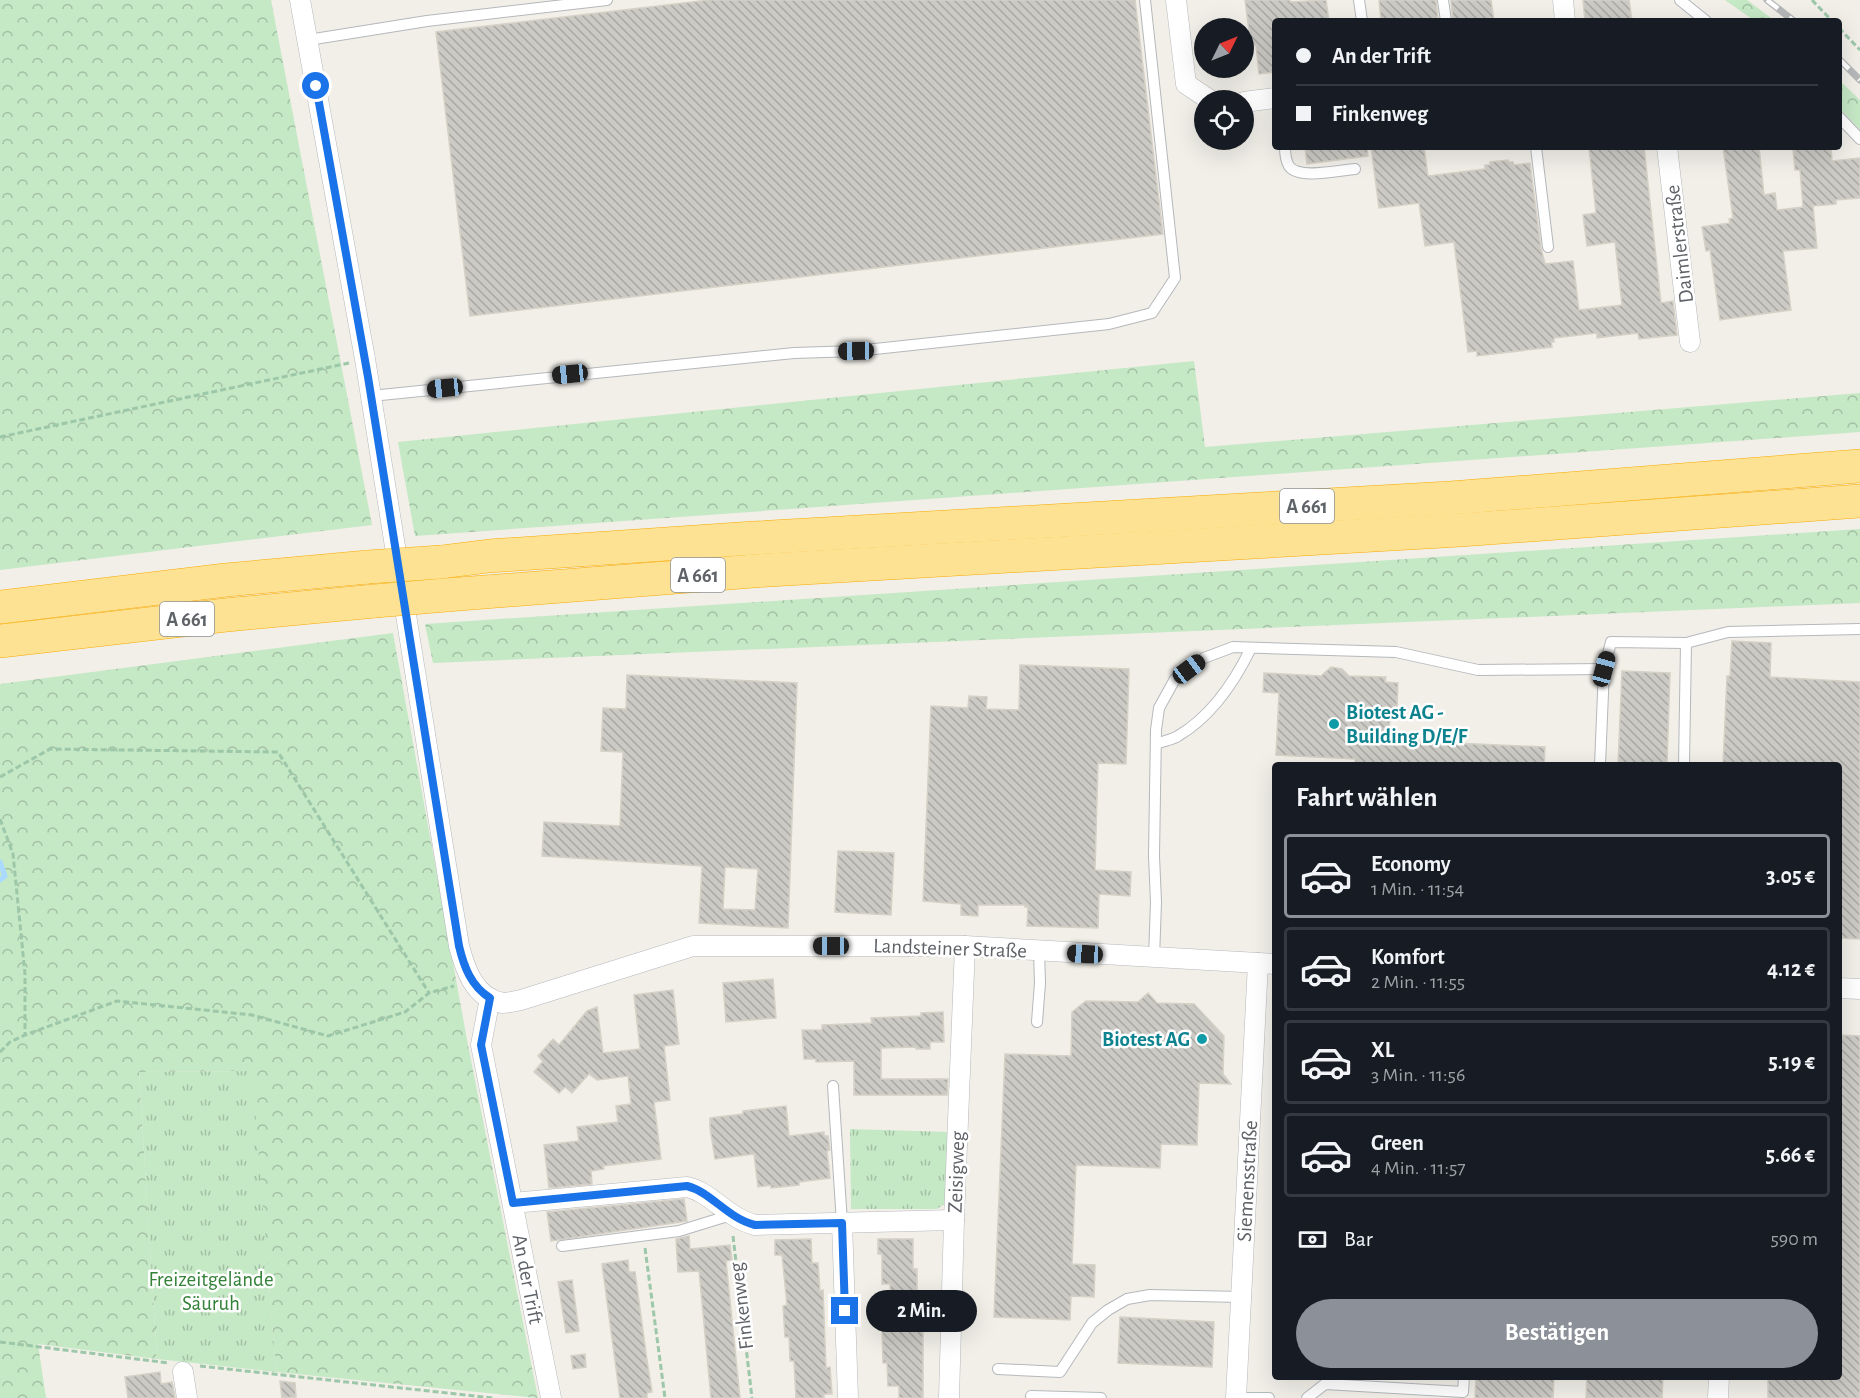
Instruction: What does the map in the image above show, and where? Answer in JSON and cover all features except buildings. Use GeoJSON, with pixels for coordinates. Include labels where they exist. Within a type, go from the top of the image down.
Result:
{"type":"FeatureCollection","features":[{"type":"Feature","properties":{"kind":"highway","name":"A 661"},"geometry":{"type":"LineString","coordinates":[[0,607],[226,580],[501,556],[765,537],[1450,498],[1860,466]]}},
{"type":"Feature","properties":{"kind":"highway","name":"A 661"},"geometry":{"type":"LineString","coordinates":[[0,641],[214,616],[375,601],[768,570],[1460,530],[1860,501]]}},
{"type":"Feature","properties":{"kind":"street"},"geometry":{"type":"LineString","coordinates":[[300,0],[365,359],[459,946],[472,981],[480,992],[490,998]]}},
{"type":"Feature","properties":{"kind":"street"},"geometry":{"type":"LineString","coordinates":[[1176,0],[1186,84],[1195,90]]}},
{"type":"Feature","properties":{"kind":"street"},"geometry":{"type":"LineString","coordinates":[[1563,0],[1565,18]]}},
{"type":"Feature","properties":{"kind":"street"},"geometry":{"type":"LineString","coordinates":[[1254,101],[1272,98]]}},
{"type":"Feature","properties":{"kind":"street","name":"Daimlerstraße"},"geometry":{"type":"LineString","coordinates":[[1667,150],[1690,342]]}},
{"type":"Feature","properties":{"kind":"street","name":"Landsteiner Straße"},"geometry":{"type":"LineString","coordinates":[[490,998],[503,1003],[521,1000],[693,946],[965,946],[1266,964]]}},
{"type":"Feature","properties":{"kind":"street","name":"Zeisigweg"},"geometry":{"type":"LineString","coordinates":[[949,1398],[965,946]]}},
{"type":"Feature","properties":{"kind":"street","name":"Siemensstraße"},"geometry":{"type":"LineString","coordinates":[[1235,1397],[1266,964]]}},
{"type":"Feature","properties":{"kind":"street"},"geometry":{"type":"LineString","coordinates":[[1842,988],[1860,989]]}},
{"type":"Feature","properties":{"kind":"street","name":"An der Trift"},"geometry":{"type":"LineString","coordinates":[[490,998],[481,1045],[551,1398]]}},
{"type":"Feature","properties":{"kind":"street"},"geometry":{"type":"LineString","coordinates":[[513,1203],[687,1186],[698,1191],[730,1215],[755,1225],[954,1220]]}},
{"type":"Feature","properties":{"kind":"street"},"geometry":{"type":"LineString","coordinates":[[842,1223],[848,1398]]}},
{"type":"Feature","properties":{"kind":"street"},"geometry":{"type":"LineString","coordinates":[[182,1367],[187,1398]]}},
{"type":"Feature","properties":{"kind":"street"},"geometry":{"type":"LineString","coordinates":[[1718,1398],[1719,1380]]}},
{"type":"Feature","properties":{"kind":"lane"},"geometry":{"type":"LineString","coordinates":[[308,40],[427,21],[608,0]]}},
{"type":"Feature","properties":{"kind":"lane"},"geometry":{"type":"LineString","coordinates":[[371,396],[794,352],[856,351],[1109,324],[1152,313],[1175,278],[1145,0]]}},
{"type":"Feature","properties":{"kind":"lane"},"geometry":{"type":"LineString","coordinates":[[1359,0],[1362,18]]}},
{"type":"Feature","properties":{"kind":"lane"},"geometry":{"type":"LineString","coordinates":[[1443,0],[1446,18]]}},
{"type":"Feature","properties":{"kind":"lane"},"geometry":{"type":"LineString","coordinates":[[1680,0],[1702,18]]}},
{"type":"Feature","properties":{"kind":"lane"},"geometry":{"type":"LineString","coordinates":[[1842,120],[1860,139]]}},
{"type":"Feature","properties":{"kind":"lane"},"geometry":{"type":"LineString","coordinates":[[1286,150],[1290,167],[1297,173],[1310,174],[1355,169]]}},
{"type":"Feature","properties":{"kind":"lane"},"geometry":{"type":"LineString","coordinates":[[1536,150],[1548,247]]}},
{"type":"Feature","properties":{"kind":"lane"},"geometry":{"type":"LineString","coordinates":[[1600,762],[1604,669],[1611,642],[1686,643],[1728,632],[1860,629]]}},
{"type":"Feature","properties":{"kind":"lane"},"geometry":{"type":"LineString","coordinates":[[1684,762],[1686,643]]}},
{"type":"Feature","properties":{"kind":"lane"},"geometry":{"type":"LineString","coordinates":[[1154,958],[1156,744],[1159,708],[1175,679],[1204,658],[1233,647],[1396,652],[1478,670],[1604,669]]}},
{"type":"Feature","properties":{"kind":"lane"},"geometry":{"type":"LineString","coordinates":[[1156,744],[1177,737],[1214,708],[1251,648]]}},
{"type":"Feature","properties":{"kind":"lane"},"geometry":{"type":"LineString","coordinates":[[1037,1022],[1040,983],[1039,951]]}},
{"type":"Feature","properties":{"kind":"lane"},"geometry":{"type":"LineString","coordinates":[[833,1086],[842,1223]]}},
{"type":"Feature","properties":{"kind":"lane"},"geometry":{"type":"LineString","coordinates":[[562,1246],[679,1231],[730,1215]]}},
{"type":"Feature","properties":{"kind":"lane"},"geometry":{"type":"LineString","coordinates":[[998,1370],[1060,1372],[1092,1323],[1127,1299],[1150,1296],[1241,1297]]}},
{"type":"Feature","properties":{"kind":"lane"},"geometry":{"type":"LineString","coordinates":[[1307,1398],[1325,1384],[1463,1392],[1464,1380]]}},
{"type":"Feature","properties":{"kind":"lane"},"geometry":{"type":"LineString","coordinates":[[1031,1396],[1101,1398]]}},
{"type":"Feature","properties":{"kind":"lane"},"geometry":{"type":"LineString","coordinates":[[1235,1397],[1269,1398]]}},
{"type":"Feature","properties":{"kind":"path"},"geometry":{"type":"LineString","coordinates":[[1812,0],[1829,18]]}},
{"type":"Feature","properties":{"kind":"path"},"geometry":{"type":"LineString","coordinates":[[1842,31],[1860,50]]}},
{"type":"Feature","properties":{"kind":"path"},"geometry":{"type":"LineString","coordinates":[[0,437],[365,359]]}},
{"type":"Feature","properties":{"kind":"path"},"geometry":{"type":"LineString","coordinates":[[0,777],[50,749],[278,752],[429,993]]}},
{"type":"Feature","properties":{"kind":"path"},"geometry":{"type":"LineString","coordinates":[[0,819],[13,854],[25,974],[25,1035]]}},
{"type":"Feature","properties":{"kind":"path"},"geometry":{"type":"LineString","coordinates":[[0,1052],[10,1042],[25,1035],[117,1001],[252,1015],[328,1036],[405,1012],[429,993],[472,981]]}},
{"type":"Feature","properties":{"kind":"path","name":"Finkenweg"},"geometry":{"type":"LineString","coordinates":[[730,1215],[752,1398]]}},
{"type":"Feature","properties":{"kind":"path"},"geometry":{"type":"LineString","coordinates":[[643,1235],[665,1398]]}},
{"type":"Feature","properties":{"kind":"path"},"geometry":{"type":"LineString","coordinates":[[0,1342],[182,1367],[493,1398]]}},
{"type":"Feature","properties":{"kind":"green space"},"geometry":{"type":"Polygon","coordinates":[[[0,0],[271,0],[372,525],[0,570],[0,0]]]}},
{"type":"Feature","properties":{"kind":"green space"},"geometry":{"type":"Polygon","coordinates":[[[1725,0],[1747,0],[1771,18],[1751,18],[1725,0]]]}},
{"type":"Feature","properties":{"kind":"green space"},"geometry":{"type":"Polygon","coordinates":[[[1842,83],[1860,100],[1860,130],[1842,111],[1842,83]]]}},
{"type":"Feature","properties":{"kind":"green space"},"geometry":{"type":"Polygon","coordinates":[[[1194,361],[1205,447],[1860,393],[1860,432],[415,536],[398,442],[1194,361]]]}},
{"type":"Feature","properties":{"kind":"green space"},"geometry":{"type":"Polygon","coordinates":[[[1860,529],[1860,603],[433,663],[425,624],[1860,529]]]}},
{"type":"Feature","properties":{"kind":"green space"},"geometry":{"type":"Polygon","coordinates":[[[393,633],[467,1040],[538,1398],[276,1372],[251,1071],[139,1072],[157,1359],[38,1344],[46,1398],[0,1398],[0,684],[393,633]]]}},
{"type":"Feature","properties":{"kind":"green space","name":"Freizeitgelände Säuruh"},"geometry":{"type":"Polygon","coordinates":[[[252,1071],[276,1372],[157,1359],[139,1072],[252,1071]]]}},
{"type":"Feature","properties":{"kind":"green space"},"geometry":{"type":"Polygon","coordinates":[[[850,1129],[948,1132],[946,1203],[937,1209],[851,1209],[850,1129]]]}},
{"type":"Feature","properties":{"kind":"waterway"},"geometry":{"type":"LineString","coordinates":[[0,862],[5,876],[0,880]]}},
{"type":"Feature","properties":{"kind":"railway"},"geometry":{"type":"LineString","coordinates":[[1767,0],[1790,18]]}},
{"type":"Feature","properties":{"kind":"railway"},"geometry":{"type":"LineString","coordinates":[[1842,62],[1860,80]]}},
{"type":"Feature","properties":{"kind":"place","name":"Biotest AG - Building D/E/F"},"geometry":{"type":"Point","coordinates":[1334,724]}},
{"type":"Feature","properties":{"kind":"place","name":"Biotest AG"},"geometry":{"type":"Point","coordinates":[1202,1039]}},
{"type":"Feature","properties":{"kind":"route"},"geometry":{"type":"LineString","coordinates":[[316,86],[395,539],[459,946],[472,981],[480,992],[490,998],[481,1045],[513,1203],[687,1186],[746,1223],[755,1225],[842,1223],[845,1311]]}}]}
